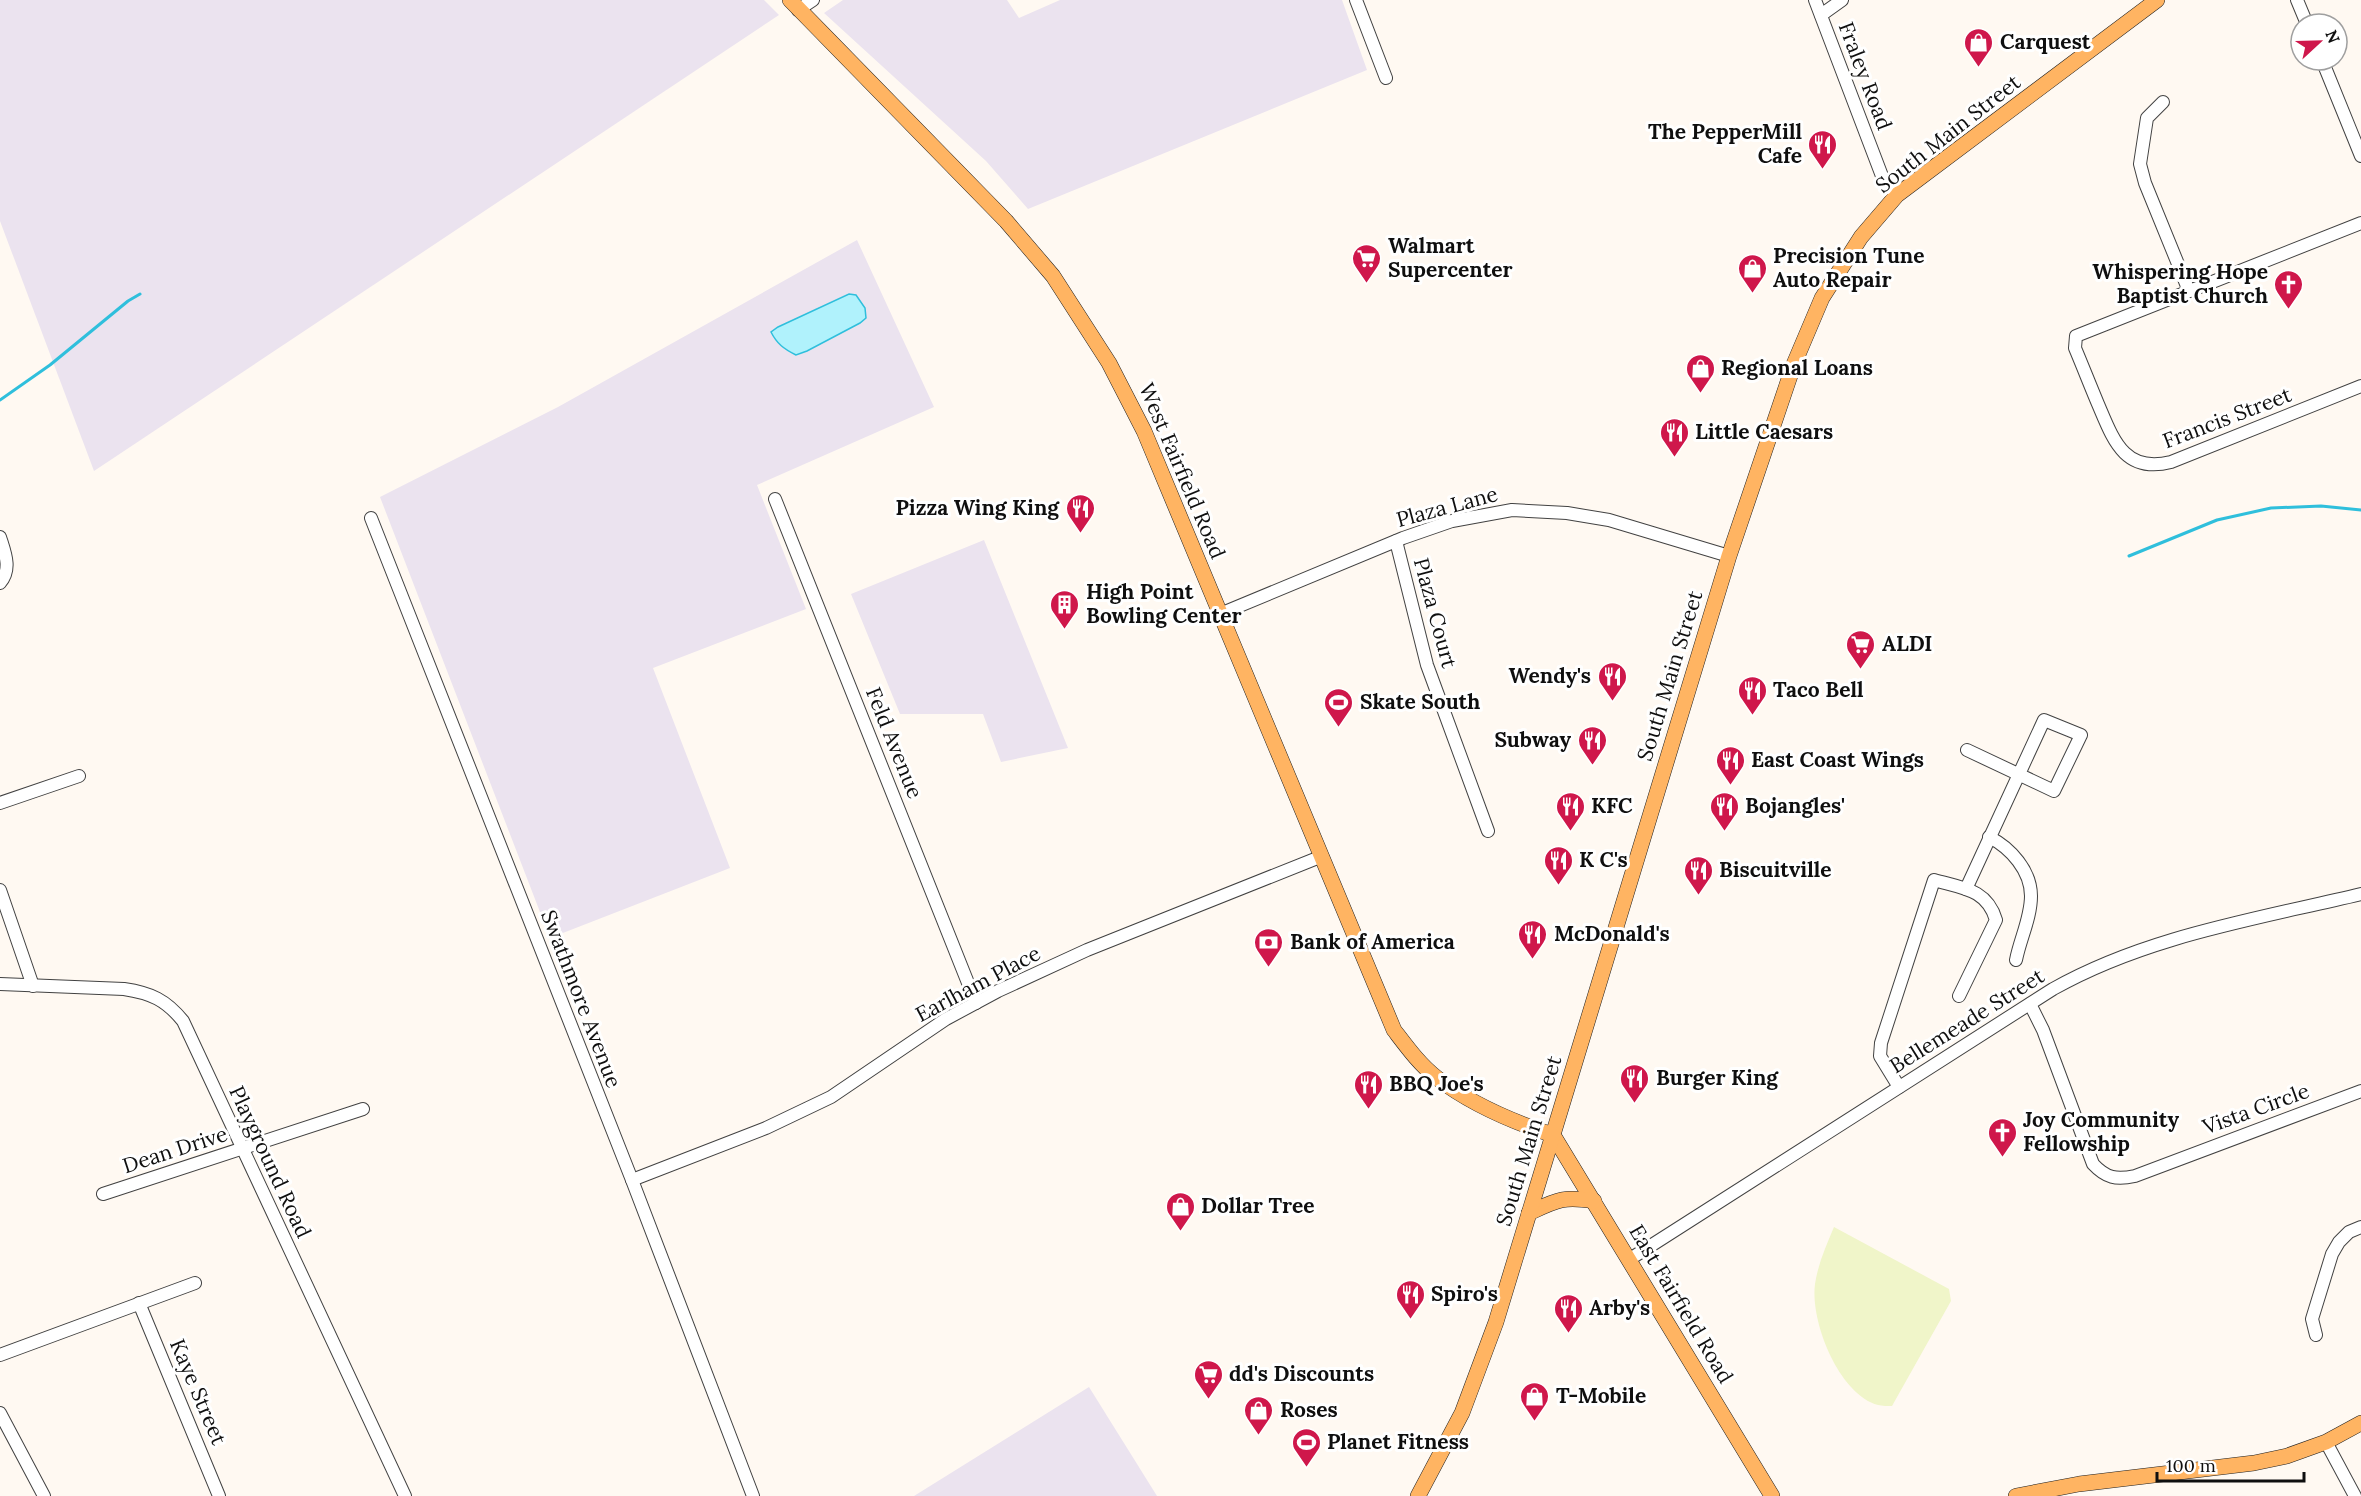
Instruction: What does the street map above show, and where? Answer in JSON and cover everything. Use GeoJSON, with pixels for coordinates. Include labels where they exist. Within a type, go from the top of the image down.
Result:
{"type":"FeatureCollection","features":[{"type":"Feature","properties":{"kind":"main road","name":"South Main Street"},"geometry":{"type":"LineString","coordinates":[[1418,1496],[1462,1413],[1496,1322],[1729,556],[1794,364],[1812,319],[1843,262],[1897,195],[2157,0]]}},
{"type":"Feature","properties":{"kind":"main road","name":"West Fairfield Road"},"geometry":{"type":"LineString","coordinates":[[794,5],[1006,221],[1053,276],[1121,384],[1144,431],[1384,1012],[1394,1030],[1413,1056],[1436,1077],[1461,1094],[1500,1115],[1553,1135]]}},
{"type":"Feature","properties":{"kind":"main road","name":"East Fairfield Road"},"geometry":{"type":"LineString","coordinates":[[1553,1135],[1772,1496]]}},
{"type":"Feature","properties":{"kind":"main road"},"geometry":{"type":"LineString","coordinates":[[1529,1214],[1556,1201],[1569,1198],[1594,1201]]}},
{"type":"Feature","properties":{"kind":"main road"},"geometry":{"type":"LineString","coordinates":[[2016,1496],[2079,1484],[2254,1463],[2287,1456],[2326,1442],[2361,1423]]}},
{"type":"Feature","properties":{"kind":"street"},"geometry":{"type":"LineString","coordinates":[[794,5],[813,0]]}},
{"type":"Feature","properties":{"kind":"street"},"geometry":{"type":"LineString","coordinates":[[1356,0],[1386,78]]}},
{"type":"Feature","properties":{"kind":"street","name":"Fraley Road"},"geometry":{"type":"LineString","coordinates":[[1815,0],[1882,176],[1897,195]]}},
{"type":"Feature","properties":{"kind":"street"},"geometry":{"type":"LineString","coordinates":[[1821,15],[1842,0]]}},
{"type":"Feature","properties":{"kind":"street"},"geometry":{"type":"LineString","coordinates":[[2327,72],[2361,156]]}},
{"type":"Feature","properties":{"kind":"street"},"geometry":{"type":"LineString","coordinates":[[2163,102],[2147,118],[2140,164],[2145,183],[2189,291],[2361,223]]}},
{"type":"Feature","properties":{"kind":"street","name":"Francis Street"},"geometry":{"type":"LineString","coordinates":[[2189,291],[2076,336],[2074,340],[2075,348],[2114,443],[2130,458],[2145,464],[2160,465],[2171,462],[2361,386]]}},
{"type":"Feature","properties":{"kind":"street","name":"Feld Avenue"},"geometry":{"type":"LineString","coordinates":[[774,499],[976,1003]]}},
{"type":"Feature","properties":{"kind":"street","name":"Plaza Lane"},"geometry":{"type":"LineString","coordinates":[[1220,614],[1396,541],[1452,521],[1512,510],[1567,513],[1609,519],[1729,556]]}},
{"type":"Feature","properties":{"kind":"street","name":"Swathmore Avenue"},"geometry":{"type":"LineString","coordinates":[[371,518],[632,1180],[753,1496]]}},
{"type":"Feature","properties":{"kind":"street"},"geometry":{"type":"LineString","coordinates":[[0,537],[7,563],[6,572],[0,583]]}},
{"type":"Feature","properties":{"kind":"street","name":"Plaza Court"},"geometry":{"type":"LineString","coordinates":[[1396,541],[1427,665],[1488,831]]}},
{"type":"Feature","properties":{"kind":"street"},"geometry":{"type":"LineString","coordinates":[[1966,889],[2018,774],[2044,720],[2081,735],[2054,791],[2018,774],[1967,750]]}},
{"type":"Feature","properties":{"kind":"street"},"geometry":{"type":"LineString","coordinates":[[0,804],[79,776]]}},
{"type":"Feature","properties":{"kind":"street"},"geometry":{"type":"LineString","coordinates":[[1989,837],[2014,855],[2030,887],[2028,918],[2016,960]]}},
{"type":"Feature","properties":{"kind":"street","name":"Earlham Place"},"geometry":{"type":"LineString","coordinates":[[632,1180],[766,1128],[831,1097],[946,1019],[1087,950],[1320,857]]}},
{"type":"Feature","properties":{"kind":"street"},"geometry":{"type":"LineString","coordinates":[[1899,1087],[1880,1056],[1881,1043],[1934,880],[1966,889],[1986,899],[1996,920],[1959,996]]}},
{"type":"Feature","properties":{"kind":"street"},"geometry":{"type":"LineString","coordinates":[[0,890],[33,986]]}},
{"type":"Feature","properties":{"kind":"street","name":"Bellemeade Street"},"geometry":{"type":"LineString","coordinates":[[1630,1259],[2087,970],[2167,941],[2361,894]]}},
{"type":"Feature","properties":{"kind":"street","name":"Playground Road"},"geometry":{"type":"LineString","coordinates":[[0,984],[124,989],[154,995],[165,1002],[183,1021],[402,1495]]}},
{"type":"Feature","properties":{"kind":"street","name":"Vista Circle"},"geometry":{"type":"LineString","coordinates":[[2030,1004],[2043,1030],[2093,1164],[2101,1173],[2112,1178],[2135,1176],[2361,1091]]}},
{"type":"Feature","properties":{"kind":"street","name":"Dean Drive"},"geometry":{"type":"LineString","coordinates":[[103,1194],[363,1109]]}},
{"type":"Feature","properties":{"kind":"street"},"geometry":{"type":"LineString","coordinates":[[2316,1335],[2312,1319],[2332,1254],[2349,1232],[2361,1227]]}},
{"type":"Feature","properties":{"kind":"street"},"geometry":{"type":"LineString","coordinates":[[0,1355],[195,1283]]}},
{"type":"Feature","properties":{"kind":"street","name":"Kaye Street"},"geometry":{"type":"LineString","coordinates":[[140,1303],[219,1496]]}},
{"type":"Feature","properties":{"kind":"street"},"geometry":{"type":"LineString","coordinates":[[0,1413],[44,1496]]}},
{"type":"Feature","properties":{"kind":"street"},"geometry":{"type":"LineString","coordinates":[[2326,1442],[2355,1496]]}},
{"type":"Feature","properties":{"kind":"shaded area"},"geometry":{"type":"Polygon","coordinates":[[[0,0],[764,0],[779,15],[94,471],[0,221],[0,0]]]}},
{"type":"Feature","properties":{"kind":"shaded area"},"geometry":{"type":"Polygon","coordinates":[[[843,0],[1007,0],[1019,18],[1060,0],[1342,0],[1367,70],[1028,209],[986,161],[824,13],[843,0]]]}},
{"type":"Feature","properties":{"kind":"shaded area"},"geometry":{"type":"Polygon","coordinates":[[[857,240],[934,407],[757,485],[806,609],[653,668],[730,868],[550,938],[380,497],[558,407],[857,240]]]}},
{"type":"Feature","properties":{"kind":"shaded area"},"geometry":{"type":"Polygon","coordinates":[[[984,540],[1068,748],[1001,762],[983,714],[900,714],[851,594],[984,540]]]}},
{"type":"Feature","properties":{"kind":"shaded area"},"geometry":{"type":"Polygon","coordinates":[[[1089,1387],[1157,1496],[914,1496],[1089,1387]]]}},
{"type":"Feature","properties":{"kind":"green space"},"geometry":{"type":"Polygon","coordinates":[[[1834,1227],[1949,1289],[1951,1301],[1892,1406],[1878,1405],[1864,1398],[1851,1387],[1830,1355],[1822,1336],[1817,1317],[1815,1284],[1820,1262],[1834,1227]]]}},
{"type":"Feature","properties":{"kind":"water"},"geometry":{"type":"Polygon","coordinates":[[[849,294],[856,295],[865,308],[866,318],[807,351],[796,355],[792,353],[778,343],[771,332],[778,327],[849,294]]]}},
{"type":"Feature","properties":{"kind":"waterway"},"geometry":{"type":"LineString","coordinates":[[0,400],[50,365],[128,301],[140,294]]}},
{"type":"Feature","properties":{"kind":"waterway"},"geometry":{"type":"LineString","coordinates":[[2129,556],[2217,520],[2271,508],[2321,506],[2361,510]]}},
{"type":"Feature","properties":{"kind":"place","name":"Carquest"},"geometry":{"type":"Point","coordinates":[1979,68]}},
{"type":"Feature","properties":{"kind":"place","name":"The PepperMill Cafe"},"geometry":{"type":"Point","coordinates":[1823,170]}},
{"type":"Feature","properties":{"kind":"place","name":"Walmart Supercenter"},"geometry":{"type":"Point","coordinates":[1367,284]}},
{"type":"Feature","properties":{"kind":"place","name":"Precision Tune Auto Repair"},"geometry":{"type":"Point","coordinates":[1752,294]}},
{"type":"Feature","properties":{"kind":"place","name":"Whispering Hope Baptist Church"},"geometry":{"type":"Point","coordinates":[2289,310]}},
{"type":"Feature","properties":{"kind":"place","name":"Regional Loans"},"geometry":{"type":"Point","coordinates":[1700,394]}},
{"type":"Feature","properties":{"kind":"place","name":"Little Caesars"},"geometry":{"type":"Point","coordinates":[1674,458]}},
{"type":"Feature","properties":{"kind":"place","name":"Pizza Wing King"},"geometry":{"type":"Point","coordinates":[1080,534]}},
{"type":"Feature","properties":{"kind":"place","name":"High Point Bowling Center"},"geometry":{"type":"Point","coordinates":[1065,630]}},
{"type":"Feature","properties":{"kind":"place","name":"ALDI"},"geometry":{"type":"Point","coordinates":[1861,670]}},
{"type":"Feature","properties":{"kind":"place","name":"Wendy's"},"geometry":{"type":"Point","coordinates":[1612,702]}},
{"type":"Feature","properties":{"kind":"place","name":"Taco Bell"},"geometry":{"type":"Point","coordinates":[1752,716]}},
{"type":"Feature","properties":{"kind":"place","name":"Skate South"},"geometry":{"type":"Point","coordinates":[1339,728]}},
{"type":"Feature","properties":{"kind":"place","name":"Subway"},"geometry":{"type":"Point","coordinates":[1592,766]}},
{"type":"Feature","properties":{"kind":"place","name":"East Coast Wings"},"geometry":{"type":"Point","coordinates":[1730,786]}},
{"type":"Feature","properties":{"kind":"place","name":"KFC"},"geometry":{"type":"Point","coordinates":[1570,832]}},
{"type":"Feature","properties":{"kind":"place","name":"Bojangles'"},"geometry":{"type":"Point","coordinates":[1724,832]}},
{"type":"Feature","properties":{"kind":"place","name":"K C's"},"geometry":{"type":"Point","coordinates":[1558,886]}},
{"type":"Feature","properties":{"kind":"place","name":"Biscuitville"},"geometry":{"type":"Point","coordinates":[1698,896]}},
{"type":"Feature","properties":{"kind":"place","name":"McDonald's"},"geometry":{"type":"Point","coordinates":[1533,960]}},
{"type":"Feature","properties":{"kind":"place","name":"Bank of America"},"geometry":{"type":"Point","coordinates":[1269,968]}},
{"type":"Feature","properties":{"kind":"place","name":"Burger King"},"geometry":{"type":"Point","coordinates":[1635,1104]}},
{"type":"Feature","properties":{"kind":"place","name":"BBQ Joe's"},"geometry":{"type":"Point","coordinates":[1368,1110]}},
{"type":"Feature","properties":{"kind":"place","name":"Joy Community Fellowship"},"geometry":{"type":"Point","coordinates":[2002,1158]}},
{"type":"Feature","properties":{"kind":"place","name":"Dollar Tree"},"geometry":{"type":"Point","coordinates":[1180,1232]}},
{"type":"Feature","properties":{"kind":"place","name":"Spiro's"},"geometry":{"type":"Point","coordinates":[1410,1320]}},
{"type":"Feature","properties":{"kind":"place","name":"Arby's"},"geometry":{"type":"Point","coordinates":[1568,1334]}},
{"type":"Feature","properties":{"kind":"place","name":"dd's Discounts"},"geometry":{"type":"Point","coordinates":[1208,1400]}},
{"type":"Feature","properties":{"kind":"place","name":"T-Mobile"},"geometry":{"type":"Point","coordinates":[1535,1422]}},
{"type":"Feature","properties":{"kind":"place","name":"Roses"},"geometry":{"type":"Point","coordinates":[1259,1436]}},
{"type":"Feature","properties":{"kind":"place","name":"Planet Fitness"},"geometry":{"type":"Point","coordinates":[1306,1468]}}]}
